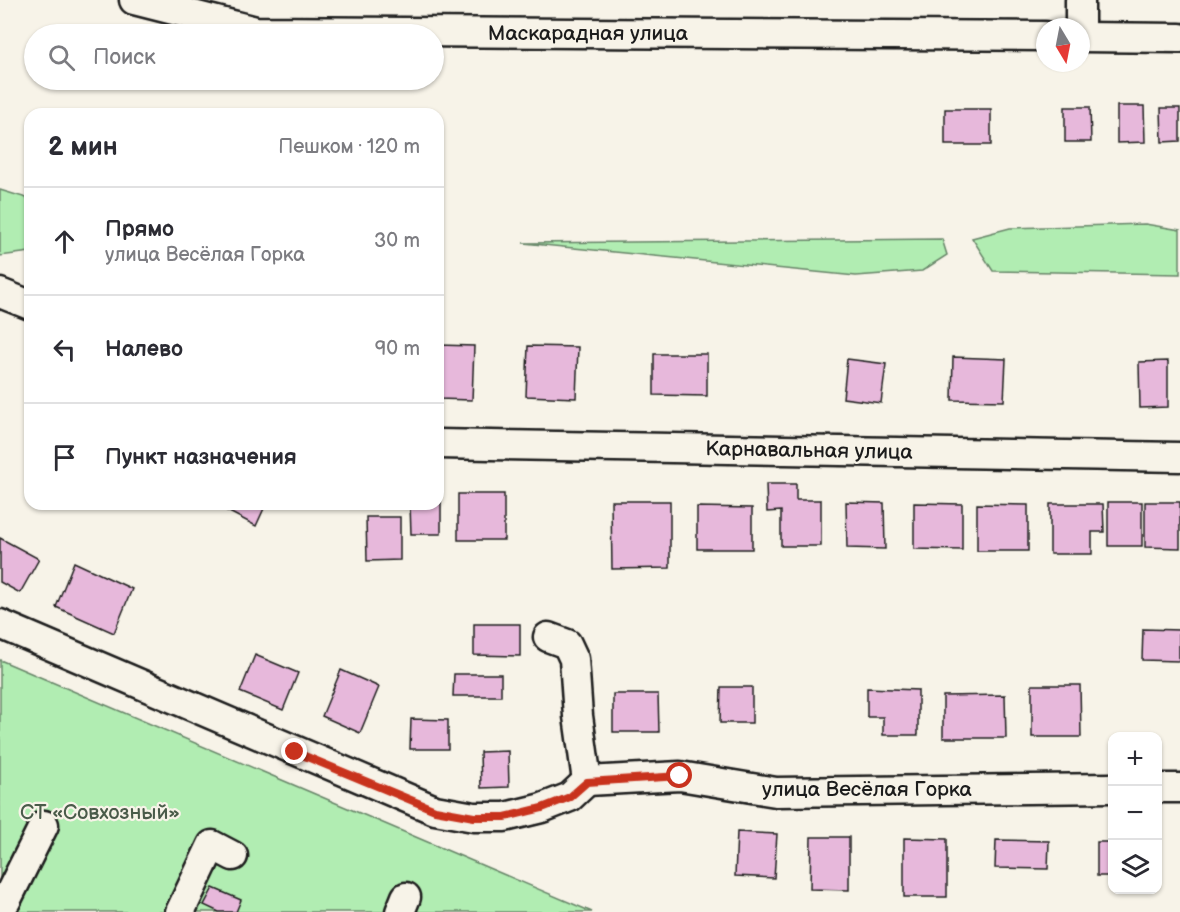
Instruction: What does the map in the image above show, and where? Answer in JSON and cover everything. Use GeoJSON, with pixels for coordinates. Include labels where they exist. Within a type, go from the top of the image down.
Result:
{"type":"FeatureCollection","features":[{"type":"Feature","properties":{"kind":"street","name":"Маскарадная улица"},"geometry":{"type":"LineString","coordinates":[[134,0],[228,24]]}},
{"type":"Feature","properties":{"kind":"street"},"geometry":{"type":"LineString","coordinates":[[1080,0],[1080,18]]}},
{"type":"Feature","properties":{"kind":"street","name":"Маскарадная улица"},"geometry":{"type":"LineString","coordinates":[[444,32],[1036,36]]}},
{"type":"Feature","properties":{"kind":"street"},"geometry":{"type":"LineString","coordinates":[[1090,37],[1180,38]]}},
{"type":"Feature","properties":{"kind":"street"},"geometry":{"type":"LineString","coordinates":[[0,292],[24,302]]}},
{"type":"Feature","properties":{"kind":"street","name":"Карнавальная улица"},"geometry":{"type":"LineString","coordinates":[[444,444],[1180,457]]}},
{"type":"Feature","properties":{"kind":"street"},"geometry":{"type":"LineString","coordinates":[[0,624],[435,810],[474,817],[505,817],[542,808],[570,797],[587,782],[578,716],[574,659],[567,644],[548,637]]}},
{"type":"Feature","properties":{"kind":"street","name":"улица Весёлая Горка"},"geometry":{"type":"LineString","coordinates":[[587,782],[680,776],[776,792],[1108,788]]}},
{"type":"Feature","properties":{"kind":"street"},"geometry":{"type":"LineString","coordinates":[[1162,788],[1180,788]]}},
{"type":"Feature","properties":{"kind":"street"},"geometry":{"type":"LineString","coordinates":[[8,902],[44,825]]}},
{"type":"Feature","properties":{"kind":"street"},"geometry":{"type":"LineString","coordinates":[[180,912],[212,845],[233,856]]}},
{"type":"Feature","properties":{"kind":"green space"},"geometry":{"type":"Polygon","coordinates":[[[0,190],[24,197],[24,253],[0,256],[0,190]]]}},
{"type":"Feature","properties":{"kind":"green space"},"geometry":{"type":"Polygon","coordinates":[[[1145,224],[1180,230],[1180,274],[993,271],[972,238],[1010,228],[1145,224]]]}},
{"type":"Feature","properties":{"kind":"green space"},"geometry":{"type":"Polygon","coordinates":[[[942,239],[947,255],[922,271],[856,276],[523,243],[942,239]]]}},
{"type":"Feature","properties":{"kind":"green space","name":"СТ «Совхозный»"},"geometry":{"type":"Polygon","coordinates":[[[0,660],[592,912],[0,912],[0,660]]]}},
{"type":"Feature","properties":{"kind":"building"},"geometry":{"type":"Polygon","coordinates":[[[1117,106],[1144,106],[1145,142],[1117,143],[1117,106]]]}},
{"type":"Feature","properties":{"kind":"building"},"geometry":{"type":"Polygon","coordinates":[[[1065,107],[1090,107],[1091,142],[1065,142],[1065,107]]]}},
{"type":"Feature","properties":{"kind":"building"},"geometry":{"type":"Polygon","coordinates":[[[1161,108],[1180,108],[1180,141],[1162,142],[1161,108]]]}},
{"type":"Feature","properties":{"kind":"building"},"geometry":{"type":"Polygon","coordinates":[[[945,109],[991,109],[991,145],[945,145],[945,109]]]}},
{"type":"Feature","properties":{"kind":"building"},"geometry":{"type":"Polygon","coordinates":[[[444,345],[474,346],[472,400],[444,399],[444,345]]]}},
{"type":"Feature","properties":{"kind":"building"},"geometry":{"type":"Polygon","coordinates":[[[528,346],[578,347],[576,398],[526,396],[528,346]]]}},
{"type":"Feature","properties":{"kind":"building"},"geometry":{"type":"Polygon","coordinates":[[[654,354],[707,354],[707,396],[654,395],[654,354]]]}},
{"type":"Feature","properties":{"kind":"building"},"geometry":{"type":"Polygon","coordinates":[[[953,357],[1006,359],[1004,401],[952,400],[953,357]]]}},
{"type":"Feature","properties":{"kind":"building"},"geometry":{"type":"Polygon","coordinates":[[[847,359],[886,364],[881,403],[843,398],[847,359]]]}},
{"type":"Feature","properties":{"kind":"building"},"geometry":{"type":"Polygon","coordinates":[[[1168,361],[1168,407],[1140,408],[1139,362],[1168,361]]]}},
{"type":"Feature","properties":{"kind":"building"},"geometry":{"type":"Polygon","coordinates":[[[766,484],[796,484],[796,500],[821,500],[821,546],[781,546],[781,511],[767,512],[766,484]]]}},
{"type":"Feature","properties":{"kind":"building"},"geometry":{"type":"Polygon","coordinates":[[[458,494],[504,494],[504,540],[458,540],[458,494]]]}},
{"type":"Feature","properties":{"kind":"building"},"geometry":{"type":"Polygon","coordinates":[[[611,501],[670,501],[670,568],[612,569],[611,501]]]}},
{"type":"Feature","properties":{"kind":"building"},"geometry":{"type":"Polygon","coordinates":[[[846,502],[884,503],[885,549],[847,548],[846,502]]]}},
{"type":"Feature","properties":{"kind":"building"},"geometry":{"type":"Polygon","coordinates":[[[1108,502],[1142,502],[1142,546],[1108,546],[1108,502]]]}},
{"type":"Feature","properties":{"kind":"building"},"geometry":{"type":"Polygon","coordinates":[[[1145,502],[1180,502],[1180,548],[1145,547],[1145,502]]]}},
{"type":"Feature","properties":{"kind":"building"},"geometry":{"type":"Polygon","coordinates":[[[914,503],[962,504],[962,550],[914,549],[914,503]]]}},
{"type":"Feature","properties":{"kind":"building"},"geometry":{"type":"Polygon","coordinates":[[[977,504],[1028,505],[1028,551],[977,551],[977,504]]]}},
{"type":"Feature","properties":{"kind":"building"},"geometry":{"type":"Polygon","coordinates":[[[1050,504],[1103,504],[1104,532],[1092,532],[1092,554],[1050,554],[1050,504]]]}},
{"type":"Feature","properties":{"kind":"building"},"geometry":{"type":"Polygon","coordinates":[[[697,507],[752,508],[752,549],[697,549],[697,507]]]}},
{"type":"Feature","properties":{"kind":"building"},"geometry":{"type":"Polygon","coordinates":[[[225,510],[263,510],[256,526],[225,510]]]}},
{"type":"Feature","properties":{"kind":"building"},"geometry":{"type":"Polygon","coordinates":[[[410,510],[441,510],[441,534],[411,534],[410,510]]]}},
{"type":"Feature","properties":{"kind":"building"},"geometry":{"type":"Polygon","coordinates":[[[366,517],[400,517],[400,560],[367,561],[366,517]]]}},
{"type":"Feature","properties":{"kind":"building"},"geometry":{"type":"Polygon","coordinates":[[[0,538],[39,559],[20,593],[0,582],[0,538]]]}},
{"type":"Feature","properties":{"kind":"building"},"geometry":{"type":"Polygon","coordinates":[[[74,562],[132,589],[114,633],[56,607],[74,562]]]}},
{"type":"Feature","properties":{"kind":"building"},"geometry":{"type":"Polygon","coordinates":[[[474,624],[520,624],[520,656],[474,655],[474,624]]]}},
{"type":"Feature","properties":{"kind":"building"},"geometry":{"type":"Polygon","coordinates":[[[1143,629],[1179,630],[1179,661],[1142,660],[1143,629]]]}},
{"type":"Feature","properties":{"kind":"building"},"geometry":{"type":"Polygon","coordinates":[[[255,655],[298,673],[283,710],[240,692],[255,655]]]}},
{"type":"Feature","properties":{"kind":"building"},"geometry":{"type":"Polygon","coordinates":[[[341,670],[379,687],[360,733],[322,716],[341,670]]]}},
{"type":"Feature","properties":{"kind":"building"},"geometry":{"type":"Polygon","coordinates":[[[454,674],[501,674],[501,696],[453,696],[454,674]]]}},
{"type":"Feature","properties":{"kind":"building"},"geometry":{"type":"Polygon","coordinates":[[[1032,685],[1080,685],[1081,737],[1032,737],[1032,685]]]}},
{"type":"Feature","properties":{"kind":"building"},"geometry":{"type":"Polygon","coordinates":[[[721,687],[752,687],[752,723],[720,723],[721,687]]]}},
{"type":"Feature","properties":{"kind":"building"},"geometry":{"type":"Polygon","coordinates":[[[867,688],[918,690],[918,735],[883,735],[883,717],[867,717],[867,688]]]}},
{"type":"Feature","properties":{"kind":"building"},"geometry":{"type":"Polygon","coordinates":[[[613,694],[658,694],[659,732],[613,732],[613,694]]]}},
{"type":"Feature","properties":{"kind":"building"},"geometry":{"type":"Polygon","coordinates":[[[1005,695],[1006,738],[943,738],[943,696],[1005,695]]]}},
{"type":"Feature","properties":{"kind":"building"},"geometry":{"type":"Polygon","coordinates":[[[411,719],[448,720],[448,749],[410,749],[411,719]]]}},
{"type":"Feature","properties":{"kind":"building"},"geometry":{"type":"Polygon","coordinates":[[[508,751],[509,787],[481,788],[480,752],[508,751]]]}},
{"type":"Feature","properties":{"kind":"building"},"geometry":{"type":"Polygon","coordinates":[[[737,832],[777,834],[774,878],[735,876],[737,832]]]}},
{"type":"Feature","properties":{"kind":"building"},"geometry":{"type":"Polygon","coordinates":[[[811,837],[849,837],[849,890],[810,889],[811,837]]]}},
{"type":"Feature","properties":{"kind":"building"},"geometry":{"type":"Polygon","coordinates":[[[904,838],[947,839],[947,897],[904,897],[904,838]]]}},
{"type":"Feature","properties":{"kind":"building"},"geometry":{"type":"Polygon","coordinates":[[[996,840],[1049,841],[1048,869],[995,868],[996,840]]]}},
{"type":"Feature","properties":{"kind":"building"},"geometry":{"type":"Polygon","coordinates":[[[1097,842],[1108,842],[1108,876],[1097,876],[1097,842]]]}},
{"type":"Feature","properties":{"kind":"building"},"geometry":{"type":"Polygon","coordinates":[[[213,888],[241,900],[236,912],[219,912],[204,905],[213,888]]]}},
{"type":"Feature","properties":{"kind":"route"},"geometry":{"type":"LineString","coordinates":[[295,752],[435,810],[474,817],[505,817],[542,808],[570,797],[587,782],[680,776]]}}]}
